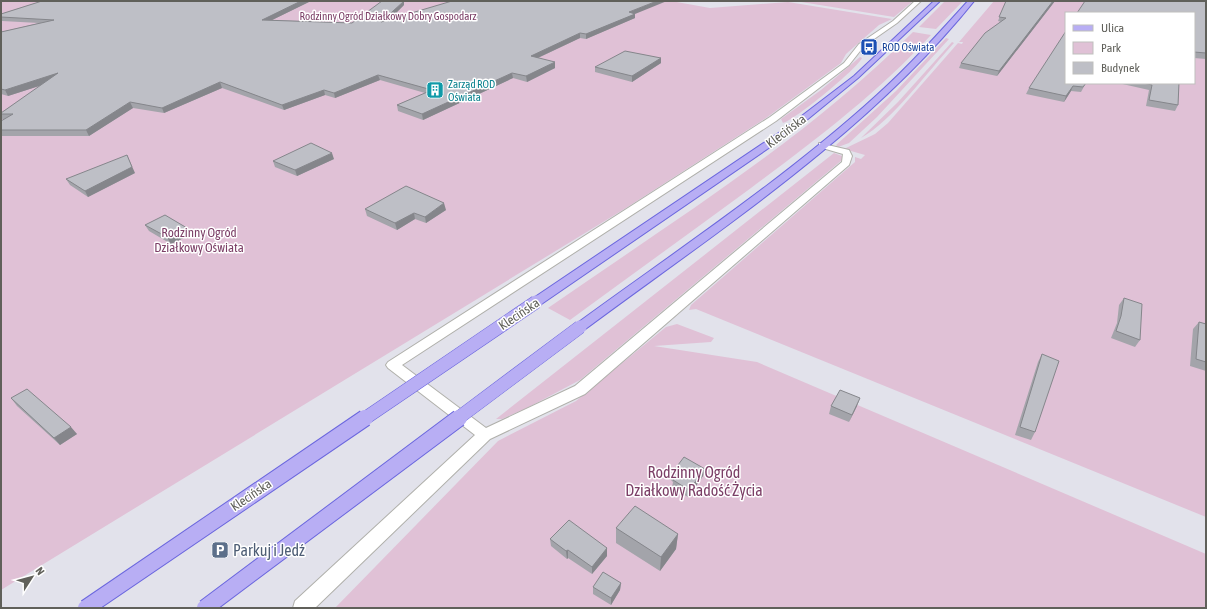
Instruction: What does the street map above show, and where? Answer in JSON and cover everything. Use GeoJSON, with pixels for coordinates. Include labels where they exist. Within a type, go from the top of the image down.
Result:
{"type":"FeatureCollection","features":[{"type":"Feature","properties":{"kind":"main road","name":"Klecińska"},"geometry":{"type":"LineString","coordinates":[[86,608],[789,130],[856,77],[937,1]]}},
{"type":"Feature","properties":{"kind":"main road"},"geometry":{"type":"LineString","coordinates":[[205,608],[822,145],[896,81],[971,1]]}},
{"type":"Feature","properties":{"kind":"street"},"geometry":{"type":"LineString","coordinates":[[485,435],[393,365],[774,119],[847,64],[850,56],[884,28],[894,22],[918,1]]}},
{"type":"Feature","properties":{"kind":"street"},"geometry":{"type":"LineString","coordinates":[[302,608],[485,435],[580,390],[846,163],[848,156],[846,152],[822,145]]}},
{"type":"Feature","properties":{"kind":"green space","name":"Rodzinny Ogród Działkowy Oświata"},"geometry":{"type":"Polygon","coordinates":[[[1,1],[671,1],[710,8],[788,2],[892,19],[879,25],[846,54],[841,63],[766,118],[626,208],[1,590],[1,1]]]}},
{"type":"Feature","properties":{"kind":"green space"},"geometry":{"type":"Polygon","coordinates":[[[795,1],[913,1],[894,17],[795,1]]]}},
{"type":"Feature","properties":{"kind":"green space"},"geometry":{"type":"Polygon","coordinates":[[[945,1],[963,1],[936,29],[919,27],[945,1]]]}},
{"type":"Feature","properties":{"kind":"green space"},"geometry":{"type":"Polygon","coordinates":[[[994,1],[1206,1],[1206,517],[696,309],[689,310],[691,305],[855,162],[855,157],[861,159],[865,155],[844,149],[875,134],[888,123],[958,43],[962,44],[963,42],[959,42],[994,1]]]}},
{"type":"Feature","properties":{"kind":"green space"},"geometry":{"type":"Polygon","coordinates":[[[913,32],[931,35],[867,97],[775,170],[570,320],[548,308],[690,211],[783,144],[871,71],[913,32]]]}},
{"type":"Feature","properties":{"kind":"green space"},"geometry":{"type":"Polygon","coordinates":[[[946,38],[949,39],[877,117],[849,143],[838,147],[836,145],[896,91],[946,38]]]}},
{"type":"Feature","properties":{"kind":"green space"},"geometry":{"type":"Polygon","coordinates":[[[952,42],[954,43],[898,107],[885,120],[861,138],[898,102],[952,42]]]}},
{"type":"Feature","properties":{"kind":"green space"},"geometry":{"type":"Polygon","coordinates":[[[860,57],[862,58],[858,64],[838,83],[800,113],[783,123],[781,119],[821,90],[860,57]]]}},
{"type":"Feature","properties":{"kind":"green space"},"geometry":{"type":"Polygon","coordinates":[[[834,153],[842,156],[842,160],[580,380],[527,408],[502,419],[496,419],[834,153]]]}},
{"type":"Feature","properties":{"kind":"green space","name":"Rodzinny Ogród Działkowy Radość Życia"},"geometry":{"type":"Polygon","coordinates":[[[677,324],[714,338],[711,342],[654,346],[757,362],[1206,554],[1206,608],[335,608],[498,441],[576,401],[666,327],[677,324]]]}},
{"type":"Feature","properties":{"kind":"building"},"geometry":{"type":"Polygon","coordinates":[[[42,1],[301,1],[262,20],[352,23],[382,1],[404,1],[381,22],[452,1],[657,1],[629,12],[635,14],[586,34],[580,33],[531,56],[555,62],[526,76],[512,73],[422,114],[397,105],[432,90],[378,75],[334,93],[324,90],[282,105],[220,82],[162,108],[130,102],[86,130],[1,130],[1,121],[13,114],[1,113],[58,73],[5,90],[1,89],[1,32],[54,20],[1,17],[1,14],[42,1]]]}},
{"type":"Feature","properties":{"kind":"building"},"geometry":{"type":"Polygon","coordinates":[[[1006,1],[1053,1],[999,71],[961,63],[985,33],[1006,18],[999,17],[1006,1]]]}},
{"type":"Feature","properties":{"kind":"building"},"geometry":{"type":"Polygon","coordinates":[[[1085,1],[1206,1],[1206,53],[1195,52],[1195,12],[1078,12],[1085,1]]]}},
{"type":"Feature","properties":{"kind":"building"},"geometry":{"type":"Polygon","coordinates":[[[1065,33],[1065,84],[1085,84],[1083,87],[1073,86],[1066,96],[1029,88],[1065,33]]]}},
{"type":"Feature","properties":{"kind":"building"},"geometry":{"type":"Polygon","coordinates":[[[625,51],[661,58],[632,76],[595,67],[625,51]]]}},
{"type":"Feature","properties":{"kind":"building"},"geometry":{"type":"Polygon","coordinates":[[[1148,84],[1179,84],[1178,105],[1149,100],[1152,85],[1148,84]]]}},
{"type":"Feature","properties":{"kind":"building"},"geometry":{"type":"Polygon","coordinates":[[[311,143],[332,153],[295,170],[273,161],[311,143]]]}},
{"type":"Feature","properties":{"kind":"building"},"geometry":{"type":"Polygon","coordinates":[[[127,155],[132,167],[85,191],[66,179],[127,155]]]}},
{"type":"Feature","properties":{"kind":"building"},"geometry":{"type":"Polygon","coordinates":[[[406,186],[444,203],[425,217],[414,213],[395,223],[365,209],[406,186]]]}},
{"type":"Feature","properties":{"kind":"building"},"geometry":{"type":"Polygon","coordinates":[[[165,215],[187,228],[167,237],[145,225],[165,215]]]}},
{"type":"Feature","properties":{"kind":"building"},"geometry":{"type":"Polygon","coordinates":[[[1124,298],[1142,304],[1140,340],[1116,331],[1121,316],[1124,298]]]}},
{"type":"Feature","properties":{"kind":"building"},"geometry":{"type":"Polygon","coordinates":[[[1199,322],[1206,324],[1206,362],[1196,359],[1199,322]]]}},
{"type":"Feature","properties":{"kind":"building"},"geometry":{"type":"Polygon","coordinates":[[[1042,354],[1059,361],[1035,432],[1020,427],[1042,354]]]}},
{"type":"Feature","properties":{"kind":"building"},"geometry":{"type":"Polygon","coordinates":[[[27,389],[71,427],[54,438],[11,398],[27,389]]]}},
{"type":"Feature","properties":{"kind":"building"},"geometry":{"type":"Polygon","coordinates":[[[840,390],[860,398],[852,415],[831,406],[840,390]]]}},
{"type":"Feature","properties":{"kind":"building"},"geometry":{"type":"Polygon","coordinates":[[[684,457],[705,469],[689,490],[673,480],[677,476],[672,473],[684,457]]]}},
{"type":"Feature","properties":{"kind":"building"},"geometry":{"type":"Polygon","coordinates":[[[635,506],[678,534],[661,557],[616,528],[635,506]]]}},
{"type":"Feature","properties":{"kind":"building"},"geometry":{"type":"Polygon","coordinates":[[[569,520],[607,548],[592,567],[550,539],[569,520]]]}},
{"type":"Feature","properties":{"kind":"building"},"geometry":{"type":"Polygon","coordinates":[[[603,572],[621,583],[611,598],[593,587],[603,572]]]}},
{"type":"Feature","properties":{"kind":"place","name":"ROD Oświata"},"geometry":{"type":"Point","coordinates":[869,47]}},
{"type":"Feature","properties":{"kind":"place","name":"Zarząd ROD Oświata"},"geometry":{"type":"Point","coordinates":[435,90]}},
{"type":"Feature","properties":{"kind":"place","name":"Parkuj i Jedź"},"geometry":{"type":"Point","coordinates":[220,550]}},
{"type":"Feature","properties":{"kind":"park label","name":"Rodzinny Ogród Działkowy Dobry Gospodarz"},"geometry":{"type":"Point","coordinates":[388,16]}}]}
